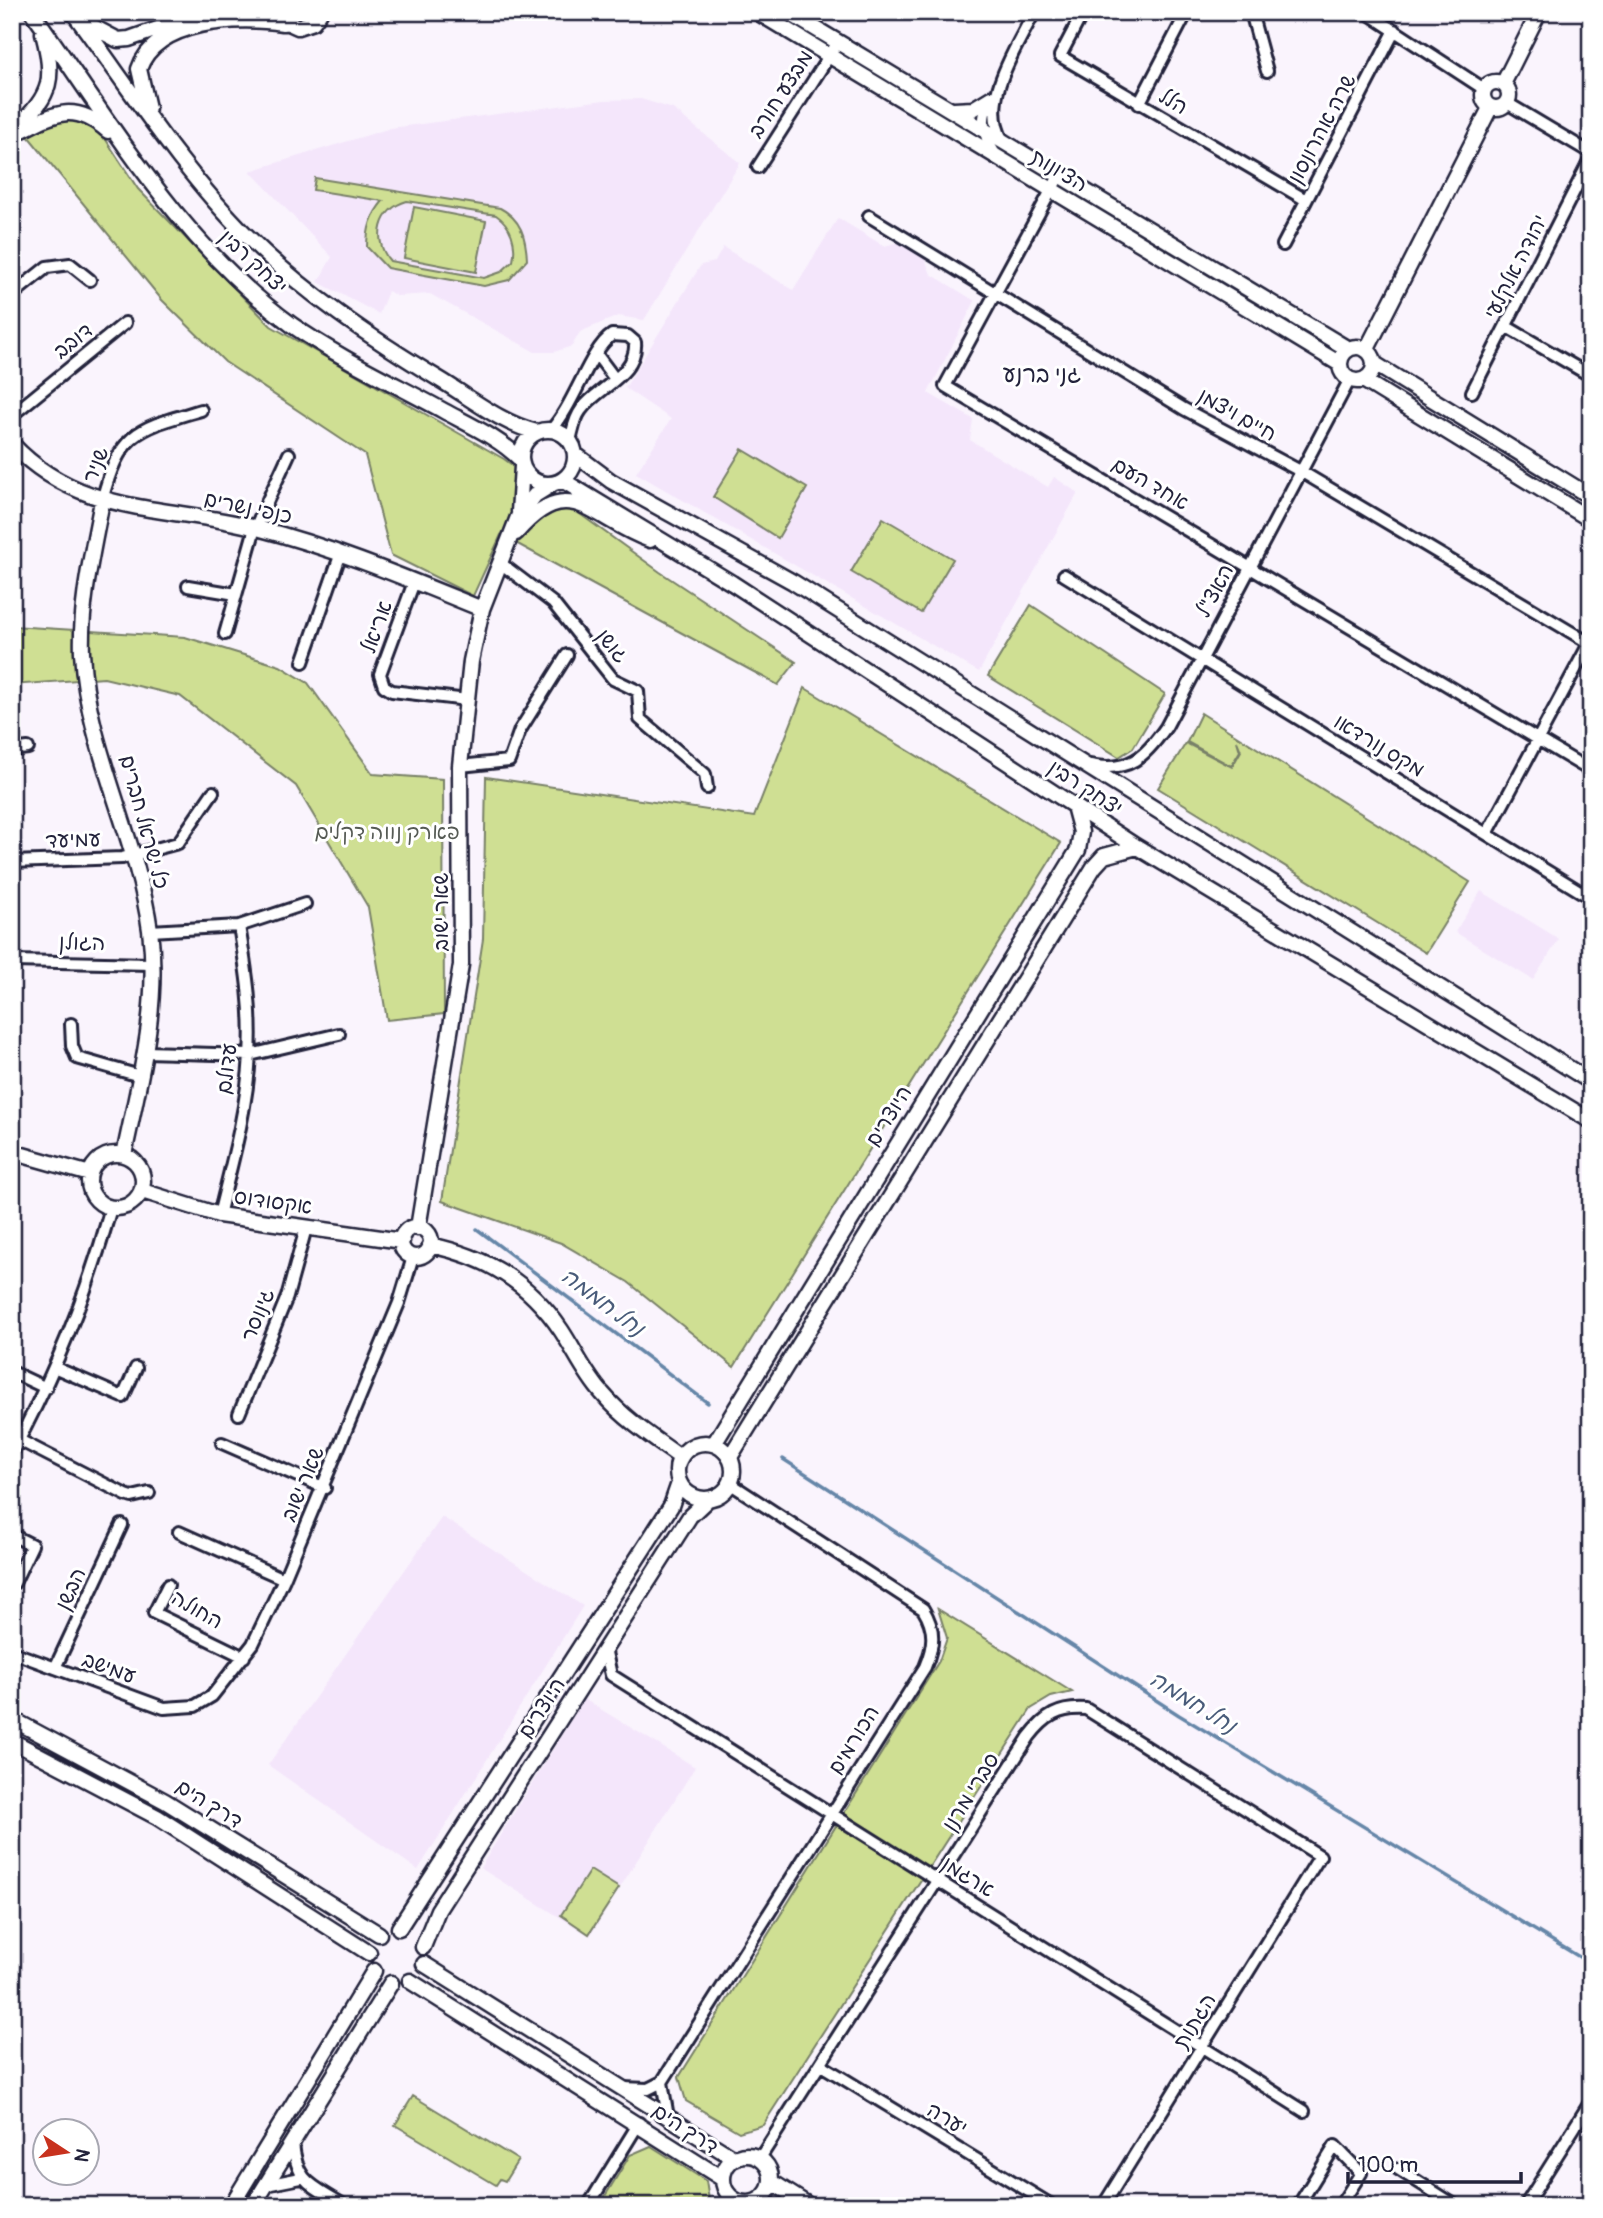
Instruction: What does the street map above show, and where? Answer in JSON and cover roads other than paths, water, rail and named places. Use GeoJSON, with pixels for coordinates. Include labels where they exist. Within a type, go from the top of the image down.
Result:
{"type":"FeatureCollection","features":[{"type":"Feature","properties":{"kind":"street","name":"יצחק רבין"},"geometry":{"type":"LineString","coordinates":[[32,12],[123,144],[200,241],[258,299],[326,347],[481,431],[521,462]]}},
{"type":"Feature","properties":{"kind":"street"},"geometry":{"type":"LineString","coordinates":[[76,15],[103,34],[118,40],[130,39],[206,12]]}},
{"type":"Feature","properties":{"kind":"street","name":"הציונות"},"geometry":{"type":"LineString","coordinates":[[757,12],[1340,364]]}},
{"type":"Feature","properties":{"kind":"street","name":"הציונות"},"geometry":{"type":"LineString","coordinates":[[788,12],[1348,349]]}},
{"type":"Feature","properties":{"kind":"street"},"geometry":{"type":"LineString","coordinates":[[997,158],[984,129],[984,110],[1002,81],[1034,12]]}},
{"type":"Feature","properties":{"kind":"street"},"geometry":{"type":"LineString","coordinates":[[1139,104],[1187,12]]}},
{"type":"Feature","properties":{"kind":"street"},"geometry":{"type":"LineString","coordinates":[[1251,12],[1267,71]]}},
{"type":"Feature","properties":{"kind":"street"},"geometry":{"type":"LineString","coordinates":[[1366,12],[1484,89]]}},
{"type":"Feature","properties":{"kind":"street"},"geometry":{"type":"LineString","coordinates":[[1503,84],[1539,12]]}},
{"type":"Feature","properties":{"kind":"street"},"geometry":{"type":"LineString","coordinates":[[152,119],[139,69],[154,45],[202,25],[279,18],[298,27],[324,14]]}},
{"type":"Feature","properties":{"kind":"street","name":"יצחק רבין"},"geometry":{"type":"LineString","coordinates":[[76,15],[152,119],[237,225],[289,274],[391,350],[511,423],[544,431]]}},
{"type":"Feature","properties":{"kind":"street","name":"הלל"},"geometry":{"type":"LineString","coordinates":[[1080,18],[1059,56],[1306,200]]}},
{"type":"Feature","properties":{"kind":"street"},"geometry":{"type":"LineString","coordinates":[[12,133],[37,108],[48,91],[51,70],[41,25]]}},
{"type":"Feature","properties":{"kind":"street","name":"שרה אהרונסון"},"geometry":{"type":"LineString","coordinates":[[1283,245],[1395,30]]}},
{"type":"Feature","properties":{"kind":"street","name":"מבצע חורב"},"geometry":{"type":"LineString","coordinates":[[758,167],[838,42]]}},
{"type":"Feature","properties":{"kind":"street"},"geometry":{"type":"LineString","coordinates":[[1002,81],[993,117],[1003,141]]}},
{"type":"Feature","properties":{"kind":"street"},"geometry":{"type":"LineString","coordinates":[[1493,82],[1503,84],[1509,92],[1507,103],[1497,109],[1490,108],[1483,99],[1484,89],[1493,82]]}},
{"type":"Feature","properties":{"kind":"street"},"geometry":{"type":"LineString","coordinates":[[953,110],[973,109],[991,98]]}},
{"type":"Feature","properties":{"kind":"street"},"geometry":{"type":"LineString","coordinates":[[1507,103],[1591,155]]}},
{"type":"Feature","properties":{"kind":"street"},"geometry":{"type":"LineString","coordinates":[[1367,349],[1490,108]]}},
{"type":"Feature","properties":{"kind":"street"},"geometry":{"type":"LineString","coordinates":[[12,133],[57,113],[77,112],[100,124],[123,144]]}},
{"type":"Feature","properties":{"kind":"street","name":"יהודה אלקלעי"},"geometry":{"type":"LineString","coordinates":[[1472,392],[1507,327],[1591,155]]}},
{"type":"Feature","properties":{"kind":"street","name":"אחד העם"},"geometry":{"type":"LineString","coordinates":[[1059,176],[946,386],[1252,566],[1591,771]]}},
{"type":"Feature","properties":{"kind":"street","name":"חיים ויצמן"},"geometry":{"type":"LineString","coordinates":[[869,216],[1184,409],[1302,472],[1590,642]]}},
{"type":"Feature","properties":{"kind":"street"},"geometry":{"type":"LineString","coordinates":[[12,295],[47,267],[70,264],[90,279]]}},
{"type":"Feature","properties":{"kind":"street","name":"דובב"},"geometry":{"type":"LineString","coordinates":[[12,415],[125,323]]}},
{"type":"Feature","properties":{"kind":"street"},"geometry":{"type":"LineString","coordinates":[[1507,327],[1591,376]]}},
{"type":"Feature","properties":{"kind":"street"},"geometry":{"type":"LineString","coordinates":[[623,334],[632,339],[636,348],[634,356],[615,379],[579,412],[573,466],[557,483],[536,482],[521,462],[526,440],[544,431],[572,402],[597,355],[612,335],[623,334]]}},
{"type":"Feature","properties":{"kind":"street"},"geometry":{"type":"LineString","coordinates":[[1591,497],[1375,364],[1367,349],[1358,346],[1348,349],[1340,364],[1343,373],[1591,520]]}},
{"type":"Feature","properties":{"kind":"street"},"geometry":{"type":"LineString","coordinates":[[597,355],[615,379]]}},
{"type":"Feature","properties":{"kind":"street"},"geometry":{"type":"LineString","coordinates":[[1356,380],[1371,374],[1375,364]]}},
{"type":"Feature","properties":{"kind":"street","name":"האצ\"ל"},"geometry":{"type":"LineString","coordinates":[[1077,761],[1115,768],[1138,761],[1166,727],[1302,472],[1356,380]]}},
{"type":"Feature","properties":{"kind":"street","name":"שניר"},"geometry":{"type":"LineString","coordinates":[[102,501],[110,471],[125,445],[146,426],[201,410]]}},
{"type":"Feature","properties":{"kind":"street"},"geometry":{"type":"LineString","coordinates":[[544,431],[562,433],[573,448]]}},
{"type":"Feature","properties":{"kind":"street","name":"יצחק רבין"},"geometry":{"type":"LineString","coordinates":[[573,448],[611,481],[793,582],[1591,1082]]}},
{"type":"Feature","properties":{"kind":"street"},"geometry":{"type":"LineString","coordinates":[[225,634],[255,527],[289,454]]}},
{"type":"Feature","properties":{"kind":"street"},"geometry":{"type":"LineString","coordinates":[[12,472],[15,456]]}},
{"type":"Feature","properties":{"kind":"street","name":"כנפי נשרים"},"geometry":{"type":"LineString","coordinates":[[15,456],[72,489],[102,501],[255,527],[341,553],[482,609]]}},
{"type":"Feature","properties":{"kind":"street","name":"שאר ישוב"},"geometry":{"type":"LineString","coordinates":[[518,517],[521,462]]}},
{"type":"Feature","properties":{"kind":"street","name":"יצחק רבין"},"geometry":{"type":"LineString","coordinates":[[557,483],[672,546],[1137,847],[1591,1121]]}},
{"type":"Feature","properties":{"kind":"street","name":"שאר ישוב"},"geometry":{"type":"LineString","coordinates":[[418,1228],[461,965],[460,766],[471,661],[482,609],[518,517],[535,495],[557,483]]}},
{"type":"Feature","properties":{"kind":"street"},"geometry":{"type":"LineString","coordinates":[[506,545],[540,508],[563,500],[583,506],[634,534],[672,546]]}},
{"type":"Feature","properties":{"kind":"street","name":"כל ישראל חברים"},"geometry":{"type":"LineString","coordinates":[[102,501],[90,565],[82,653],[95,726],[135,852],[150,931],[151,1006],[145,1052],[124,1155]]}},
{"type":"Feature","properties":{"kind":"street"},"geometry":{"type":"LineString","coordinates":[[303,662],[341,553]]}},
{"type":"Feature","properties":{"kind":"street","name":"גושן"},"geometry":{"type":"LineString","coordinates":[[499,562],[553,603],[613,679],[638,691],[640,719],[705,774],[706,788]]}},
{"type":"Feature","properties":{"kind":"street","name":"מקס נורדאו"},"geometry":{"type":"LineString","coordinates":[[1064,575],[1591,898]]}},
{"type":"Feature","properties":{"kind":"street","name":"אריאל"},"geometry":{"type":"LineString","coordinates":[[414,582],[380,674],[384,686],[393,691],[467,700]]}},
{"type":"Feature","properties":{"kind":"street"},"geometry":{"type":"LineString","coordinates":[[188,586],[236,594]]}},
{"type":"Feature","properties":{"kind":"street"},"geometry":{"type":"LineString","coordinates":[[1487,834],[1590,642]]}},
{"type":"Feature","properties":{"kind":"street","name":"גושן"},"geometry":{"type":"LineString","coordinates":[[460,766],[509,761],[520,730],[567,655]]}},
{"type":"Feature","properties":{"kind":"street"},"geometry":{"type":"LineString","coordinates":[[12,750],[28,748]]}},
{"type":"Feature","properties":{"kind":"street","name":"עמיעד"},"geometry":{"type":"LineString","coordinates":[[12,862],[122,858],[135,852],[178,843],[213,792]]}},
{"type":"Feature","properties":{"kind":"street","name":"היוצרים"},"geometry":{"type":"LineString","coordinates":[[714,1444],[783,1326],[1081,844],[1082,832],[1074,806]]}},
{"type":"Feature","properties":{"kind":"street","name":"היוצרים"},"geometry":{"type":"LineString","coordinates":[[730,1457],[802,1336],[1099,862],[1104,856],[1137,847]]}},
{"type":"Feature","properties":{"kind":"street"},"geometry":{"type":"LineString","coordinates":[[150,931],[239,926],[305,904]]}},
{"type":"Feature","properties":{"kind":"street","name":"עדולם"},"geometry":{"type":"LineString","coordinates":[[219,1215],[235,1150],[250,1055],[249,992],[239,926]]}},
{"type":"Feature","properties":{"kind":"street","name":"הגולן"},"geometry":{"type":"LineString","coordinates":[[12,961],[151,964]]}},
{"type":"Feature","properties":{"kind":"street"},"geometry":{"type":"LineString","coordinates":[[71,1024],[72,1046],[77,1058],[140,1076]]}},
{"type":"Feature","properties":{"kind":"street"},"geometry":{"type":"LineString","coordinates":[[145,1052],[250,1055],[339,1034]]}},
{"type":"Feature","properties":{"kind":"street"},"geometry":{"type":"LineString","coordinates":[[12,1152],[90,1174]]}},
{"type":"Feature","properties":{"kind":"street"},"geometry":{"type":"LineString","coordinates":[[124,1155],[132,1159],[142,1173],[142,1191],[133,1203],[111,1208],[95,1199],[91,1192],[90,1174],[103,1157],[124,1155]]}},
{"type":"Feature","properties":{"kind":"street","name":"אקסודוס"},"geometry":{"type":"LineString","coordinates":[[142,1191],[219,1215],[402,1241]]}},
{"type":"Feature","properties":{"kind":"street"},"geometry":{"type":"LineString","coordinates":[[12,1453],[56,1368],[86,1290],[111,1208]]}},
{"type":"Feature","properties":{"kind":"street","name":"גינוסר"},"geometry":{"type":"LineString","coordinates":[[239,1414],[287,1297],[306,1228]]}},
{"type":"Feature","properties":{"kind":"street"},"geometry":{"type":"LineString","coordinates":[[418,1228],[429,1236],[430,1245],[426,1253],[413,1257],[406,1252],[402,1241],[408,1230],[418,1228]]}},
{"type":"Feature","properties":{"kind":"street"},"geometry":{"type":"LineString","coordinates":[[430,1245],[481,1259],[523,1286],[543,1305],[602,1393],[628,1419],[680,1457]]}},
{"type":"Feature","properties":{"kind":"street","name":"שאר ישוב"},"geometry":{"type":"LineString","coordinates":[[195,1706],[212,1696],[244,1657],[284,1579],[325,1488],[399,1303],[413,1257]]}},
{"type":"Feature","properties":{"kind":"street"},"geometry":{"type":"LineString","coordinates":[[56,1368],[123,1397],[136,1368]]}},
{"type":"Feature","properties":{"kind":"street"},"geometry":{"type":"LineString","coordinates":[[12,1372],[46,1388]]}},
{"type":"Feature","properties":{"kind":"street"},"geometry":{"type":"LineString","coordinates":[[19,1440],[125,1495],[132,1497],[149,1493]]}},
{"type":"Feature","properties":{"kind":"street"},"geometry":{"type":"LineString","coordinates":[[222,1443],[325,1488]]}},
{"type":"Feature","properties":{"kind":"street"},"geometry":{"type":"LineString","coordinates":[[698,1444],[714,1444],[730,1457],[734,1470],[731,1483],[721,1495],[707,1500],[688,1495],[679,1483],[677,1466],[680,1457],[698,1444]]}},
{"type":"Feature","properties":{"kind":"street","name":"היוצרים"},"geometry":{"type":"LineString","coordinates":[[399,1928],[671,1506],[679,1483]]}},
{"type":"Feature","properties":{"kind":"street","name":"הכורמים"},"geometry":{"type":"LineString","coordinates":[[662,2082],[925,1667],[934,1638],[930,1621],[923,1609],[731,1483]]}},
{"type":"Feature","properties":{"kind":"street","name":"היוצרים"},"geometry":{"type":"LineString","coordinates":[[424,1947],[438,1910],[690,1516],[707,1500]]}},
{"type":"Feature","properties":{"kind":"street","name":"הבשן"},"geometry":{"type":"LineString","coordinates":[[55,1668],[122,1525]]}},
{"type":"Feature","properties":{"kind":"street"},"geometry":{"type":"LineString","coordinates":[[179,1532],[284,1579]]}},
{"type":"Feature","properties":{"kind":"street"},"geometry":{"type":"LineString","coordinates":[[12,1535],[32,1545],[14,1583]]}},
{"type":"Feature","properties":{"kind":"street","name":"החולה"},"geometry":{"type":"LineString","coordinates":[[168,1585],[154,1613],[244,1657]]}},
{"type":"Feature","properties":{"kind":"street"},"geometry":{"type":"LineString","coordinates":[[584,1680],[611,1675],[605,1647]]}},
{"type":"Feature","properties":{"kind":"street","name":"עמישב"},"geometry":{"type":"LineString","coordinates":[[12,1652],[164,1708],[195,1706]]}},
{"type":"Feature","properties":{"kind":"street","name":"ארגמן"},"geometry":{"type":"LineString","coordinates":[[611,1675],[1304,2111]]}},
{"type":"Feature","properties":{"kind":"street","name":"סברי מרנן"},"geometry":{"type":"LineString","coordinates":[[760,2158],[1029,1737],[1054,1712],[1069,1708],[1086,1709],[1100,1716],[1320,1856]]}},
{"type":"Feature","properties":{"kind":"street","name":"דרך הים"},"geometry":{"type":"LineString","coordinates":[[12,1719],[165,1801],[379,1934]]}},
{"type":"Feature","properties":{"kind":"street","name":"דרך הים"},"geometry":{"type":"LineString","coordinates":[[12,1741],[157,1817],[369,1953]]}},
{"type":"Feature","properties":{"kind":"street","name":"הגתות"},"geometry":{"type":"LineString","coordinates":[[1103,2206],[1320,1856]]}},
{"type":"Feature","properties":{"kind":"street"},"geometry":{"type":"LineString","coordinates":[[231,2206],[373,1971],[369,1953],[379,1934],[399,1928],[415,1934],[424,1947],[424,1964],[410,1981],[391,1983],[373,1971]]}},
{"type":"Feature","properties":{"kind":"street","name":"דרך הים"},"geometry":{"type":"LineString","coordinates":[[424,1964],[735,2159]]}},
{"type":"Feature","properties":{"kind":"street","name":"דרך הים"},"geometry":{"type":"LineString","coordinates":[[410,1981],[639,2123],[723,2179]]}},
{"type":"Feature","properties":{"kind":"street"},"geometry":{"type":"LineString","coordinates":[[253,2206],[391,1983]]}},
{"type":"Feature","properties":{"kind":"street","name":"יערה"},"geometry":{"type":"LineString","coordinates":[[821,2065],[1053,2206]]}},
{"type":"Feature","properties":{"kind":"street"},"geometry":{"type":"LineString","coordinates":[[621,2088],[648,2089],[662,2082],[668,2117]]}},
{"type":"Feature","properties":{"kind":"street"},"geometry":{"type":"LineString","coordinates":[[1525,2206],[1591,2101]]}},
{"type":"Feature","properties":{"kind":"street"},"geometry":{"type":"LineString","coordinates":[[588,2206],[639,2123]]}},
{"type":"Feature","properties":{"kind":"street"},"geometry":{"type":"LineString","coordinates":[[293,2142],[301,2178]]}},
{"type":"Feature","properties":{"kind":"street"},"geometry":{"type":"LineString","coordinates":[[1298,2206],[1335,2146],[1361,2173],[1340,2206]]}},
{"type":"Feature","properties":{"kind":"street"},"geometry":{"type":"LineString","coordinates":[[749,2155],[760,2158],[768,2167],[772,2182],[767,2194],[759,2204],[735,2203],[727,2192],[723,2179],[726,2167],[735,2159],[749,2155]]}},
{"type":"Feature","properties":{"kind":"street"},"geometry":{"type":"LineString","coordinates":[[1398,2169],[1456,2206]]}},
{"type":"Feature","properties":{"kind":"street"},"geometry":{"type":"LineString","coordinates":[[266,2185],[301,2178],[345,2206]]}},
{"type":"Feature","properties":{"kind":"street"},"geometry":{"type":"LineString","coordinates":[[772,2182],[810,2206]]}},
{"type":"Feature","properties":{"kind":"waterway","name":"נחל חממה"},"geometry":{"type":"LineString","coordinates":[[477,1229],[708,1403]]}},
{"type":"Feature","properties":{"kind":"waterway","name":"נחל חממה"},"geometry":{"type":"LineString","coordinates":[[783,1459],[1179,1715],[1591,1964]]}},
{"type":"Feature","properties":{"kind":"district","name":"גני ברנע"},"geometry":{"type":"Point","coordinates":[1042,374]}},
{"type":"Feature","properties":{"kind":"park label","name":"פארק נווה דקלים"},"geometry":{"type":"Point","coordinates":[387,832]}}]}
